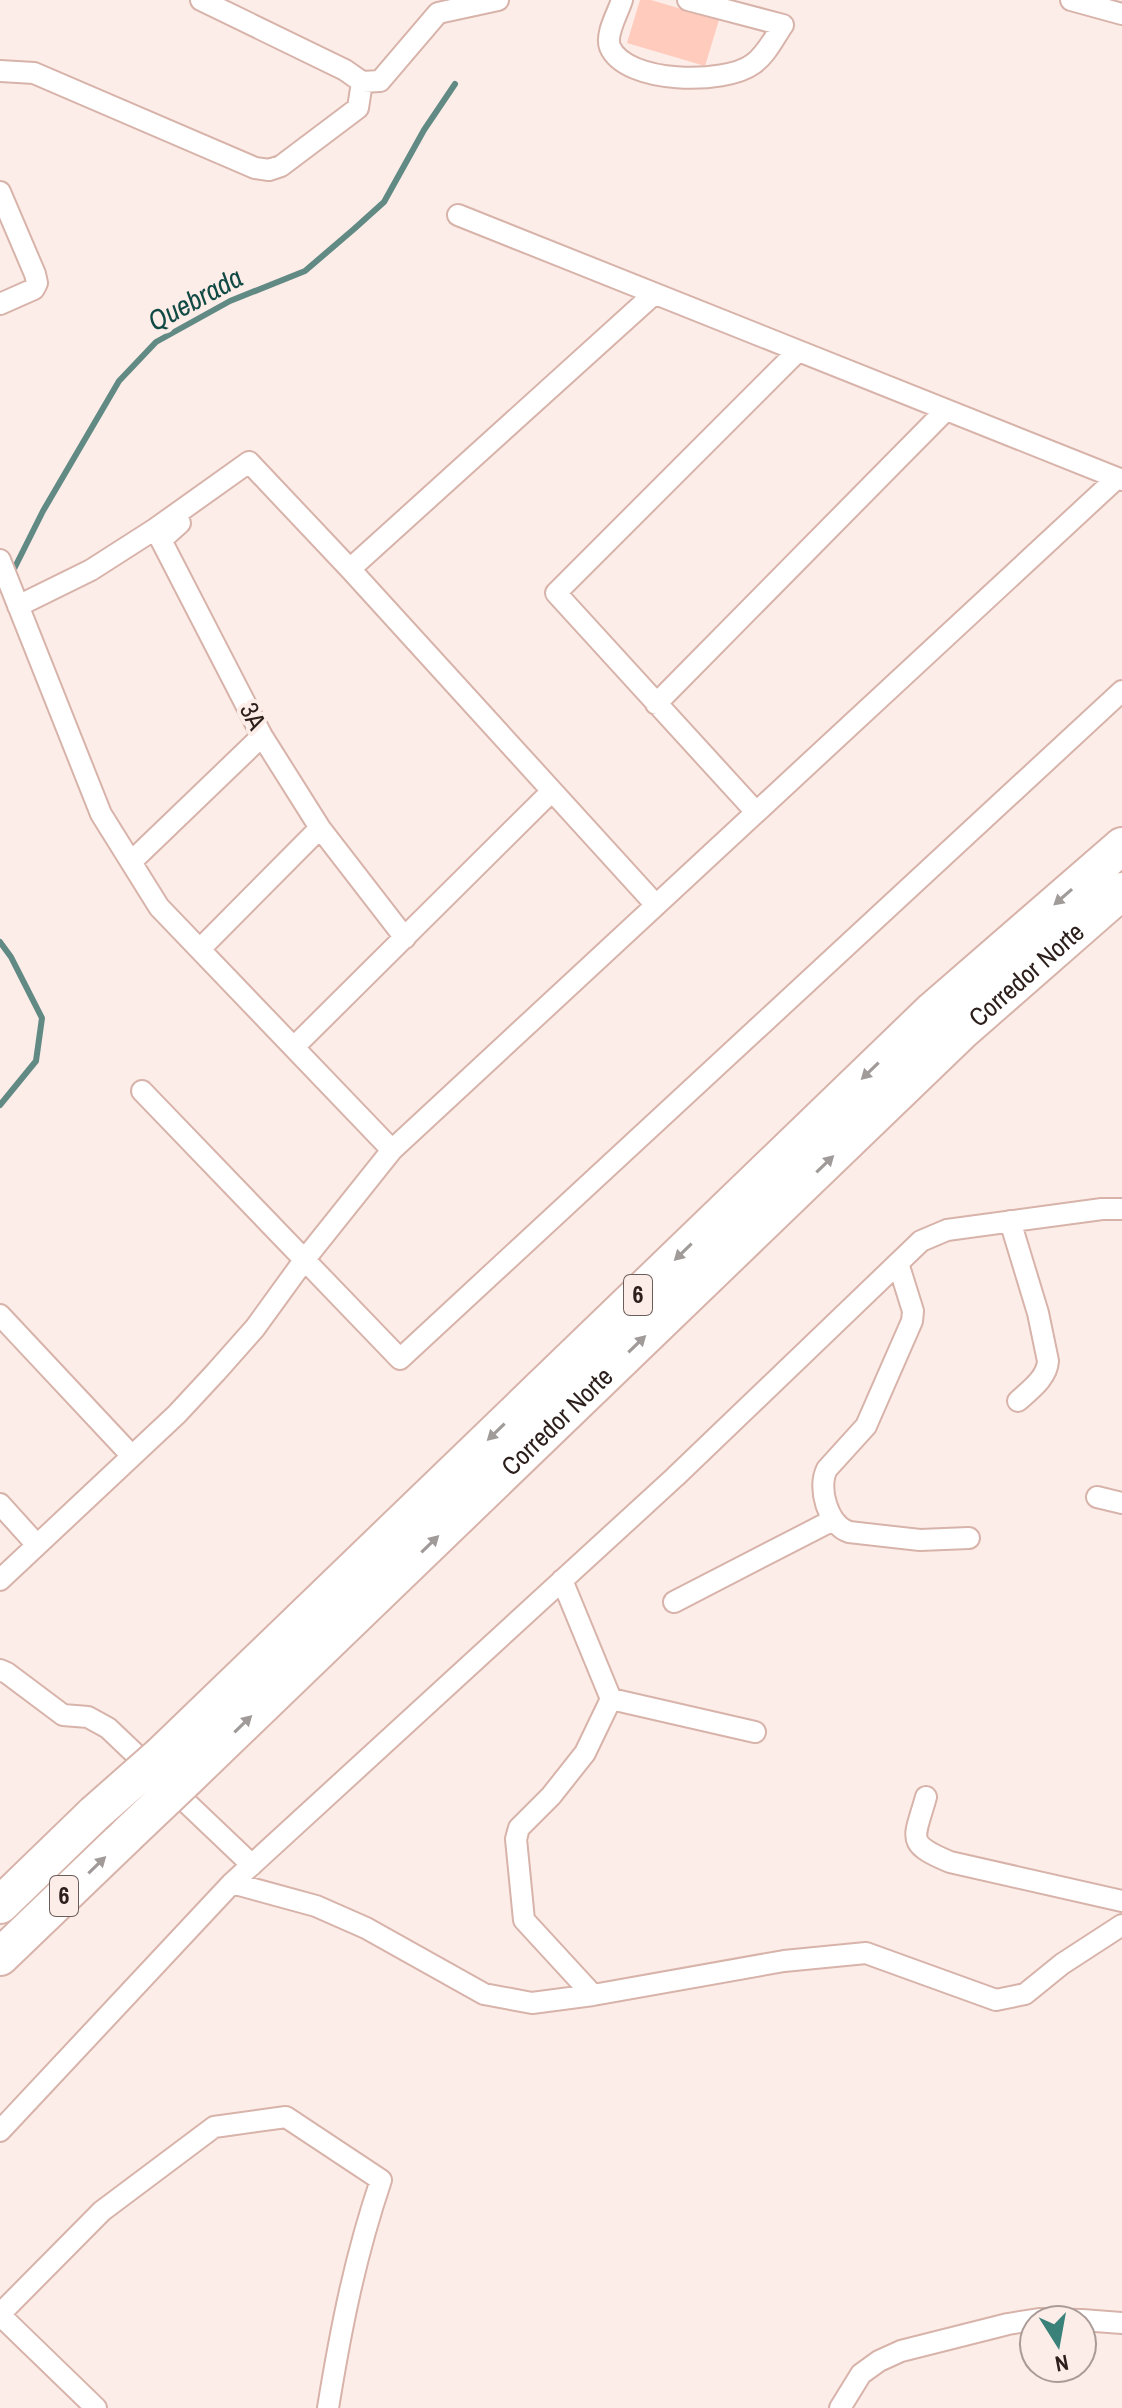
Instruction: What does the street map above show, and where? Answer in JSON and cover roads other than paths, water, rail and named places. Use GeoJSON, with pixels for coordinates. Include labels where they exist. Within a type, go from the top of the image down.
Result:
{"type":"FeatureCollection","features":[{"type":"Feature","properties":{"kind":"highway","name":"Corredor Norte"},"geometry":{"type":"LineString","coordinates":[[0,1957],[127,1835],[174,1766],[933,1010],[1122,846]]}},
{"type":"Feature","properties":{"kind":"highway","name":"Corredor Norte"},"geometry":{"type":"LineString","coordinates":[[0,1905],[94,1814],[174,1766],[961,1032],[1122,891]]}},
{"type":"Feature","properties":{"kind":"street"},"geometry":{"type":"LineString","coordinates":[[201,0],[345,70],[362,82],[380,81],[438,13],[498,0]]}},
{"type":"Feature","properties":{"kind":"street"},"geometry":{"type":"LineString","coordinates":[[622,0],[609,35],[609,45],[617,56],[630,65],[666,77],[705,79],[733,74],[753,64],[783,25],[688,0]]}},
{"type":"Feature","properties":{"kind":"street"},"geometry":{"type":"LineString","coordinates":[[1071,0],[1122,14]]}},
{"type":"Feature","properties":{"kind":"street"},"geometry":{"type":"LineString","coordinates":[[0,71],[34,73],[255,168],[269,170],[281,166],[358,108],[362,82]]}},
{"type":"Feature","properties":{"kind":"street"},"geometry":{"type":"LineString","coordinates":[[0,192],[37,283],[34,289],[0,304]]}},
{"type":"Feature","properties":{"kind":"street"},"geometry":{"type":"LineString","coordinates":[[0,1580],[177,1414],[255,1328],[305,1259],[392,1150],[1120,479],[458,215]]}},
{"type":"Feature","properties":{"kind":"street"},"geometry":{"type":"LineString","coordinates":[[350,569],[654,294]]}},
{"type":"Feature","properties":{"kind":"street"},"geometry":{"type":"LineString","coordinates":[[756,812],[556,593],[798,351]]}},
{"type":"Feature","properties":{"kind":"street"},"geometry":{"type":"LineString","coordinates":[[656,704],[946,410]]}},
{"type":"Feature","properties":{"kind":"street"},"geometry":{"type":"LineString","coordinates":[[16,602],[91,570],[249,462],[656,905]]}},
{"type":"Feature","properties":{"kind":"street","name":"3A"},"geometry":{"type":"LineString","coordinates":[[210,491],[202,503],[161,540],[262,736],[320,828],[405,938]]}},
{"type":"Feature","properties":{"kind":"street"},"geometry":{"type":"LineString","coordinates":[[0,560],[101,814],[159,907],[392,1150]]}},
{"type":"Feature","properties":{"kind":"street"},"geometry":{"type":"LineString","coordinates":[[142,1091],[400,1359],[1122,691]]}},
{"type":"Feature","properties":{"kind":"street"},"geometry":{"type":"LineString","coordinates":[[131,862],[262,736]]}},
{"type":"Feature","properties":{"kind":"street"},"geometry":{"type":"LineString","coordinates":[[294,1047],[552,791]]}},
{"type":"Feature","properties":{"kind":"street"},"geometry":{"type":"LineString","coordinates":[[200,949],[320,828]]}},
{"type":"Feature","properties":{"kind":"street"},"geometry":{"type":"LineString","coordinates":[[0,2131],[232,1883],[675,1477],[921,1241],[947,1230],[1122,1209]]}},
{"type":"Feature","properties":{"kind":"street"},"geometry":{"type":"LineString","coordinates":[[1010,1221],[1038,1313],[1048,1361],[1048,1369],[1043,1376],[1018,1401]]}},
{"type":"Feature","properties":{"kind":"street"},"geometry":{"type":"LineString","coordinates":[[898,1263],[913,1311],[912,1321],[866,1426],[827,1469],[822,1487],[839,1529],[896,1539],[969,1538]]}},
{"type":"Feature","properties":{"kind":"street"},"geometry":{"type":"LineString","coordinates":[[0,1315],[132,1456]]}},
{"type":"Feature","properties":{"kind":"street"},"geometry":{"type":"LineString","coordinates":[[1097,1497],[1122,1503]]}},
{"type":"Feature","properties":{"kind":"street"},"geometry":{"type":"LineString","coordinates":[[0,1504],[37,1545]]}},
{"type":"Feature","properties":{"kind":"street"},"geometry":{"type":"LineString","coordinates":[[674,1602],[833,1520]]}},
{"type":"Feature","properties":{"kind":"street"},"geometry":{"type":"LineString","coordinates":[[562,1580],[611,1699],[585,1753],[551,1796],[519,1828],[516,1839],[524,1920],[593,1995]]}},
{"type":"Feature","properties":{"kind":"street"},"geometry":{"type":"LineString","coordinates":[[0,1670],[63,1715],[88,1717],[108,1728],[252,1865]]}},
{"type":"Feature","properties":{"kind":"street"},"geometry":{"type":"LineString","coordinates":[[611,1699],[755,1732]]}},
{"type":"Feature","properties":{"kind":"street"},"geometry":{"type":"LineString","coordinates":[[926,1797],[916,1841],[924,1851],[950,1862],[1122,1901]]}},
{"type":"Feature","properties":{"kind":"street"},"geometry":{"type":"LineString","coordinates":[[232,1883],[316,1906],[366,1928],[484,1994],[532,2003],[784,1961],[866,1953],[996,2000],[1025,1994],[1062,1964],[1122,1925]]}},
{"type":"Feature","properties":{"kind":"street"},"geometry":{"type":"LineString","coordinates":[[96,2408],[0,2315],[102,2211],[214,2127],[286,2117],[381,2180],[365,2227],[343,2318],[328,2408]]}},
{"type":"Feature","properties":{"kind":"street"},"geometry":{"type":"LineString","coordinates":[[1098,2321],[1122,2323]]}},
{"type":"Feature","properties":{"kind":"street"},"geometry":{"type":"LineString","coordinates":[[840,2408],[861,2374],[879,2361],[901,2351],[1018,2322]]}},
{"type":"Feature","properties":{"kind":"waterway","name":"Quebrada"},"geometry":{"type":"LineString","coordinates":[[11,575],[43,511],[119,381],[156,342],[230,301],[305,271],[354,229],[384,202],[424,130],[455,84]]}},
{"type":"Feature","properties":{"kind":"waterway","name":"Quebrada"},"geometry":{"type":"LineString","coordinates":[[0,942],[42,1018],[36,1061],[0,1105]]}}]}
